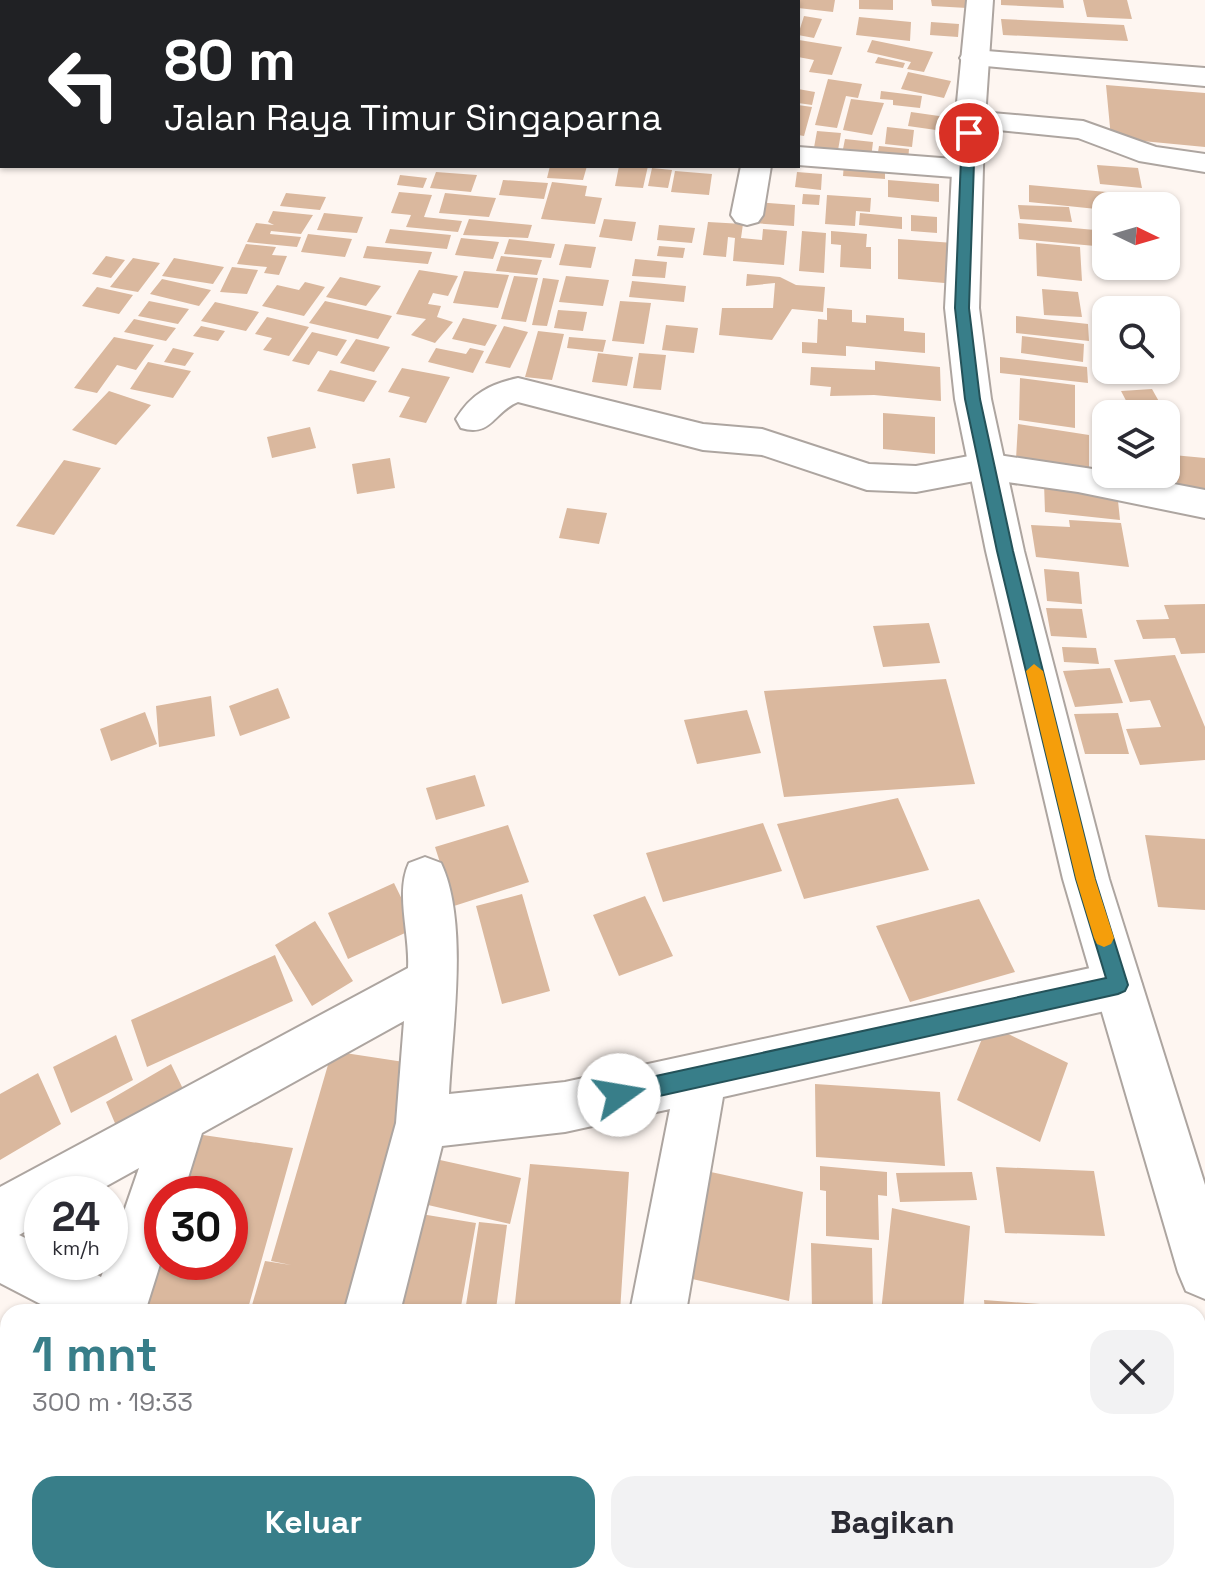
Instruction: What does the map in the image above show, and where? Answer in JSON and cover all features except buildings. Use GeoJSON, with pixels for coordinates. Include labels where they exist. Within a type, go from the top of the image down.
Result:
{"type":"FeatureCollection","features":[{"type":"Feature","properties":{"kind":"street"},"geometry":{"type":"LineString","coordinates":[[980,0],[967,169],[962,308],[973,399],[985,466],[1086,879],[1205,1272]]}},
{"type":"Feature","properties":{"kind":"street"},"geometry":{"type":"LineString","coordinates":[[973,87],[1205,77]]}},
{"type":"Feature","properties":{"kind":"street"},"geometry":{"type":"LineString","coordinates":[[973,87],[1090,81],[1205,89]]}},
{"type":"Feature","properties":{"kind":"street"},"geometry":{"type":"LineString","coordinates":[[1053,84],[1056,126]]}},
{"type":"Feature","properties":{"kind":"street"},"geometry":{"type":"LineString","coordinates":[[973,87],[1056,126],[1083,130],[1150,155],[1205,163]]}},
{"type":"Feature","properties":{"kind":"street"},"geometry":{"type":"LineString","coordinates":[[800,156],[967,169]]}},
{"type":"Feature","properties":{"kind":"street"},"geometry":{"type":"LineString","coordinates":[[747,215],[756,168]]}},
{"type":"Feature","properties":{"kind":"street"},"geometry":{"type":"LineString","coordinates":[[474,419],[488,401],[503,392],[518,390],[703,437],[762,442],[867,477],[916,479],[985,466],[1078,479],[1205,504]]}},
{"type":"Feature","properties":{"kind":"street"},"geometry":{"type":"LineString","coordinates":[[374,1304],[422,1123],[433,946],[425,877]]}},
{"type":"Feature","properties":{"kind":"street"},"geometry":{"type":"LineString","coordinates":[[0,1216],[432,980]]}},
{"type":"Feature","properties":{"kind":"street"},"geometry":{"type":"LineString","coordinates":[[422,1123],[565,1107],[1118,985]]}},
{"type":"Feature","properties":{"kind":"street"},"geometry":{"type":"LineString","coordinates":[[659,1304],[701,1076]]}},
{"type":"Feature","properties":{"kind":"street"},"geometry":{"type":"LineString","coordinates":[[118,1304],[182,1117]]}},
{"type":"Feature","properties":{"kind":"street"},"geometry":{"type":"LineString","coordinates":[[0,1254],[99,1304]]}},
{"type":"Feature","properties":{"kind":"slow traffic"},"geometry":{"type":"LineString","coordinates":[[1034,671],[1086,879],[1104,938]]}},
{"type":"Feature","properties":{"kind":"route"},"geometry":{"type":"LineString","coordinates":[[619,1095],[1118,985],[1086,879],[1005,551],[973,399],[962,308],[969,133]]}}]}
